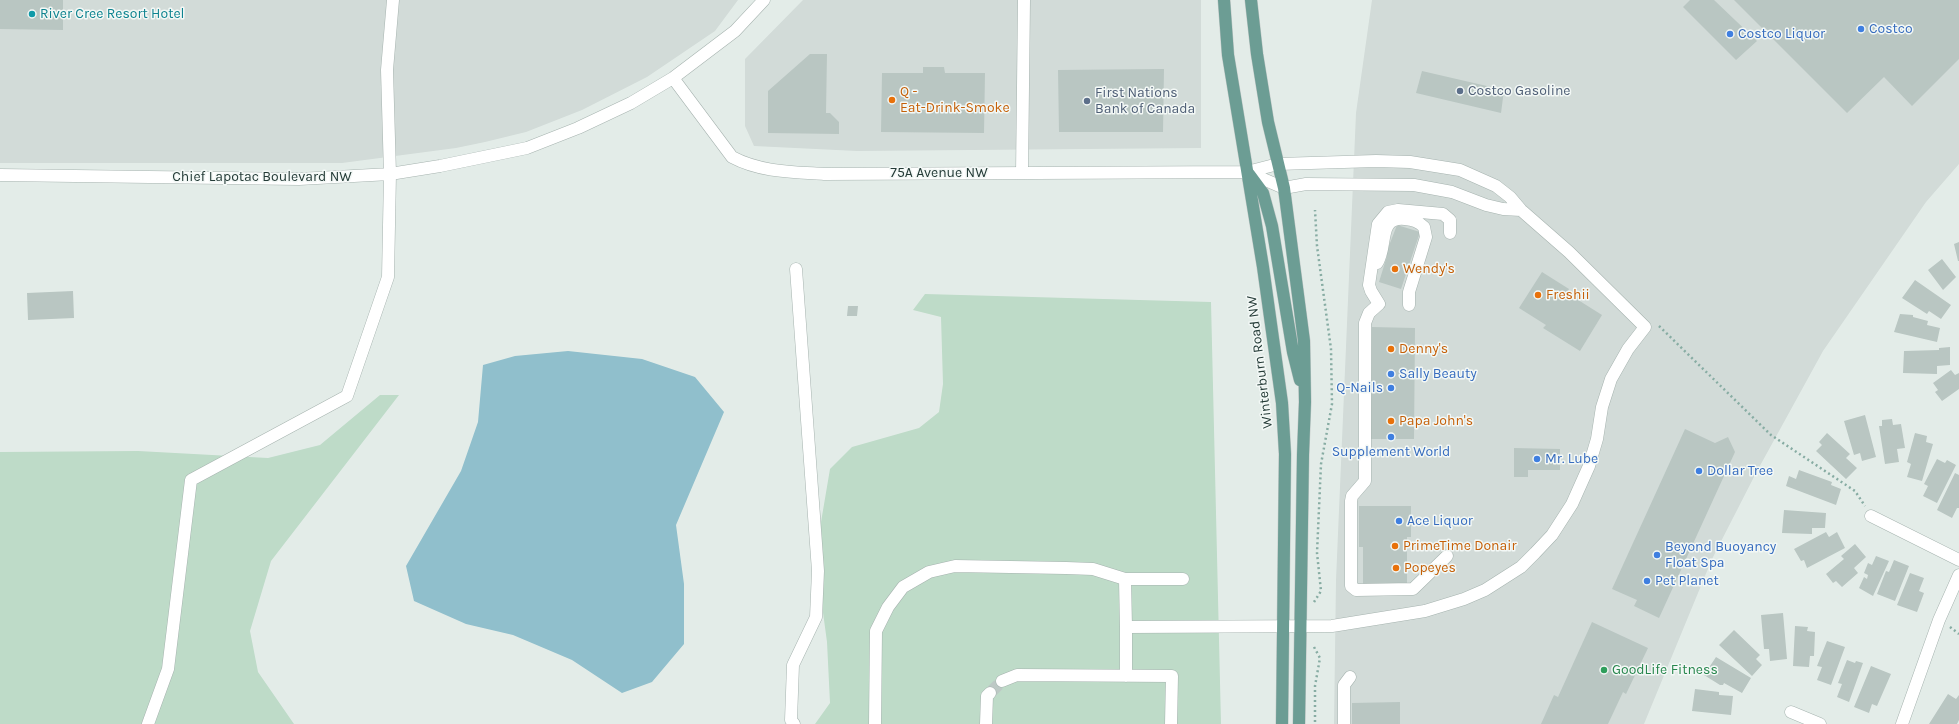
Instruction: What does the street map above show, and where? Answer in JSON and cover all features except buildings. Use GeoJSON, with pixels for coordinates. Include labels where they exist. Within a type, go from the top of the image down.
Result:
{"type":"FeatureCollection","features":[{"type":"Feature","properties":{"kind":"main road","name":"Winterburn Road NW"},"geometry":{"type":"LineString","coordinates":[[1224,0],[1228,55],[1274,342],[1282,403],[1285,454],[1282,724]]}},
{"type":"Feature","properties":{"kind":"main road"},"geometry":{"type":"LineString","coordinates":[[1252,0],[1257,54],[1268,122],[1284,188],[1304,341],[1305,402],[1299,724]]}},
{"type":"Feature","properties":{"kind":"main road"},"geometry":{"type":"LineString","coordinates":[[1247,172],[1263,193],[1272,226],[1293,352],[1305,402]]}},
{"type":"Feature","properties":{"kind":"street"},"geometry":{"type":"LineString","coordinates":[[148,724],[168,669],[191,480],[346,396],[388,277],[390,174],[387,70],[393,0]]}},
{"type":"Feature","properties":{"kind":"street","name":"Chief Lapotac Boulevard NW"},"geometry":{"type":"LineString","coordinates":[[0,175],[299,179],[390,174],[440,166],[527,148],[584,125],[631,103],[673,78],[735,31],[764,0]]}},
{"type":"Feature","properties":{"kind":"street"},"geometry":{"type":"LineString","coordinates":[[1022,172],[1024,0]]}},
{"type":"Feature","properties":{"kind":"street","name":"75A Avenue NW"},"geometry":{"type":"LineString","coordinates":[[673,78],[732,157],[743,163],[772,170],[824,174],[1247,172]]}},
{"type":"Feature","properties":{"kind":"street"},"geometry":{"type":"LineString","coordinates":[[1126,627],[1282,627],[1352,624],[1425,611],[1452,604],[1485,590],[1520,567],[1535,553],[1552,535],[1572,504],[1589,466],[1596,440],[1602,407],[1611,379],[1628,349],[1645,327],[1569,252],[1521,210],[1510,197],[1496,186],[1460,170],[1410,162],[1376,161],[1278,164],[1247,172]]}},
{"type":"Feature","properties":{"kind":"street"},"geometry":{"type":"LineString","coordinates":[[1247,172],[1284,188],[1306,184],[1414,185],[1452,192],[1486,205],[1503,209],[1521,210]]}},
{"type":"Feature","properties":{"kind":"street"},"geometry":{"type":"LineString","coordinates":[[1447,556],[1413,589],[1356,590],[1350,586],[1350,501],[1352,496],[1365,481],[1365,323],[1369,313],[1378,304],[1369,285],[1378,224],[1388,212],[1398,210],[1443,214],[1450,220],[1450,233]]}},
{"type":"Feature","properties":{"kind":"street"},"geometry":{"type":"LineString","coordinates":[[1370,271],[1378,261],[1385,240],[1387,224],[1390,221],[1400,218],[1414,220],[1421,224],[1426,231],[1426,237],[1409,292],[1409,305]]}},
{"type":"Feature","properties":{"kind":"street"},"geometry":{"type":"LineString","coordinates":[[794,724],[791,720],[793,664],[816,617],[818,571],[796,268]]}},
{"type":"Feature","properties":{"kind":"street"},"geometry":{"type":"LineString","coordinates":[[1871,516],[1959,560]]}},
{"type":"Feature","properties":{"kind":"street"},"geometry":{"type":"LineString","coordinates":[[876,724],[876,631],[888,607],[903,587],[928,572],[955,566],[1093,568],[1126,579],[1183,579]]}},
{"type":"Feature","properties":{"kind":"street"},"geometry":{"type":"LineString","coordinates":[[1902,724],[1939,620],[1959,575]]}},
{"type":"Feature","properties":{"kind":"street"},"geometry":{"type":"LineString","coordinates":[[1126,579],[1126,676]]}},
{"type":"Feature","properties":{"kind":"street"},"geometry":{"type":"LineString","coordinates":[[1002,681],[1017,675],[1172,676],[1171,724]]}},
{"type":"Feature","properties":{"kind":"street"},"geometry":{"type":"LineString","coordinates":[[1344,724],[1344,686],[1350,677]]}},
{"type":"Feature","properties":{"kind":"street"},"geometry":{"type":"LineString","coordinates":[[986,724],[987,696],[990,693]]}},
{"type":"Feature","properties":{"kind":"street"},"geometry":{"type":"LineString","coordinates":[[1791,712],[1820,724]]}},
{"type":"Feature","properties":{"kind":"path"},"geometry":{"type":"LineString","coordinates":[[1314,601],[1319,597],[1321,591],[1317,553],[1320,478],[1324,445],[1330,421],[1332,404],[1331,349],[1317,246],[1315,210]]}},
{"type":"Feature","properties":{"kind":"path"},"geometry":{"type":"LineString","coordinates":[[1658,326],[1771,435],[1855,490],[1871,516]]}},
{"type":"Feature","properties":{"kind":"path"},"geometry":{"type":"LineString","coordinates":[[1314,642],[1314,647],[1320,658],[1315,686],[1315,724]]}},
{"type":"Feature","properties":{"kind":"shaded area"},"geometry":{"type":"Polygon","coordinates":[[[0,0],[738,0],[715,31],[647,77],[582,110],[526,132],[485,142],[456,148],[342,163],[0,163],[0,0]]]}},
{"type":"Feature","properties":{"kind":"shaded area"},"geometry":{"type":"Polygon","coordinates":[[[803,0],[1201,0],[1201,148],[857,151],[754,146],[745,126],[745,59],[803,0]]]}},
{"type":"Feature","properties":{"kind":"shaded area"},"geometry":{"type":"Polygon","coordinates":[[[1372,0],[1959,0],[1959,164],[1926,202],[1823,351],[1756,473],[1712,559],[1644,724],[1334,724],[1336,580],[1356,113],[1372,0]]]}},
{"type":"Feature","properties":{"kind":"green space"},"geometry":{"type":"Polygon","coordinates":[[[925,294],[1211,302],[1221,724],[815,724],[830,703],[827,642],[819,583],[820,528],[830,469],[852,447],[919,428],[939,412],[943,384],[941,317],[913,310],[925,294]]]}},
{"type":"Feature","properties":{"kind":"green space"},"geometry":{"type":"Polygon","coordinates":[[[380,395],[399,395],[271,561],[250,631],[258,672],[294,724],[0,724],[0,452],[138,451],[268,458],[320,445],[380,395]]]}},
{"type":"Feature","properties":{"kind":"water"},"geometry":{"type":"Polygon","coordinates":[[[568,351],[642,359],[695,377],[724,412],[676,525],[684,584],[684,644],[652,682],[622,693],[572,660],[513,635],[466,624],[414,601],[406,566],[461,471],[478,422],[483,365],[515,356],[568,351]]]}},
{"type":"Feature","properties":{"kind":"tunnel"},"geometry":{"type":"LineString","coordinates":[[990,693],[1002,681]]}},
{"type":"Feature","properties":{"kind":"place","name":"River Cree Resort Hotel"},"geometry":{"type":"Point","coordinates":[32,14]}},
{"type":"Feature","properties":{"kind":"place","name":"Costco"},"geometry":{"type":"Point","coordinates":[1861,29]}},
{"type":"Feature","properties":{"kind":"place","name":"Costco Liquor"},"geometry":{"type":"Point","coordinates":[1730,34]}},
{"type":"Feature","properties":{"kind":"place","name":"Costco Gasoline"},"geometry":{"type":"Point","coordinates":[1460,91]}},
{"type":"Feature","properties":{"kind":"place","name":"Q - Eat-Drink-Smoke"},"geometry":{"type":"Point","coordinates":[892,100]}},
{"type":"Feature","properties":{"kind":"place","name":"First Nations Bank of Canada"},"geometry":{"type":"Point","coordinates":[1087,101]}},
{"type":"Feature","properties":{"kind":"place","name":"Wendy's"},"geometry":{"type":"Point","coordinates":[1395,269]}},
{"type":"Feature","properties":{"kind":"place","name":"Freshii"},"geometry":{"type":"Point","coordinates":[1538,295]}},
{"type":"Feature","properties":{"kind":"place","name":"Denny's"},"geometry":{"type":"Point","coordinates":[1391,349]}},
{"type":"Feature","properties":{"kind":"place","name":"Sally Beauty"},"geometry":{"type":"Point","coordinates":[1391,374]}},
{"type":"Feature","properties":{"kind":"place","name":"Q-Nails"},"geometry":{"type":"Point","coordinates":[1391,388]}},
{"type":"Feature","properties":{"kind":"place","name":"Papa John's"},"geometry":{"type":"Point","coordinates":[1391,421]}},
{"type":"Feature","properties":{"kind":"place","name":"Supplement World"},"geometry":{"type":"Point","coordinates":[1391,437]}},
{"type":"Feature","properties":{"kind":"place","name":"Mr. Lube"},"geometry":{"type":"Point","coordinates":[1537,459]}},
{"type":"Feature","properties":{"kind":"place","name":"Dollar Tree"},"geometry":{"type":"Point","coordinates":[1699,471]}},
{"type":"Feature","properties":{"kind":"place","name":"Ace Liquor"},"geometry":{"type":"Point","coordinates":[1399,521]}},
{"type":"Feature","properties":{"kind":"place","name":"PrimeTime Donair"},"geometry":{"type":"Point","coordinates":[1395,546]}},
{"type":"Feature","properties":{"kind":"place","name":"Beyond Buoyancy Float Spa"},"geometry":{"type":"Point","coordinates":[1657,555]}},
{"type":"Feature","properties":{"kind":"place","name":"Popeyes"},"geometry":{"type":"Point","coordinates":[1396,568]}},
{"type":"Feature","properties":{"kind":"place","name":"Pet Planet"},"geometry":{"type":"Point","coordinates":[1647,581]}},
{"type":"Feature","properties":{"kind":"place","name":"GoodLife Fitness"},"geometry":{"type":"Point","coordinates":[1604,670]}}]}
